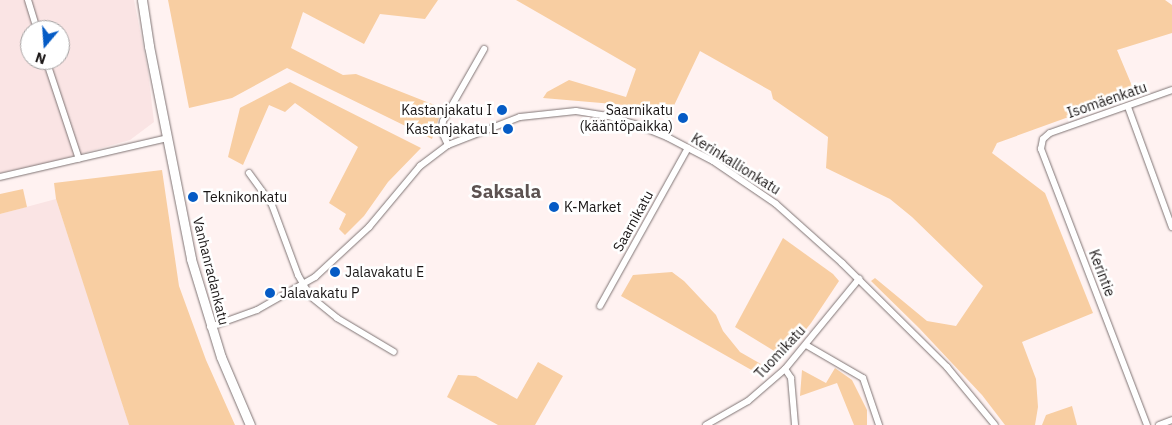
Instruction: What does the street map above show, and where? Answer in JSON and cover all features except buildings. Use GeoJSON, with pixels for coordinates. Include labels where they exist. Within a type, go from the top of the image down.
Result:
{"type":"FeatureCollection","features":[{"type":"Feature","properties":{"kind":"street"},"geometry":{"type":"LineString","coordinates":[[28,0],[34,20]]}},
{"type":"Feature","properties":{"kind":"street","name":"Vanhanradankatu"},"geometry":{"type":"LineString","coordinates":[[142,0],[167,138],[192,259],[210,327],[229,378],[250,425]]}},
{"type":"Feature","properties":{"kind":"street"},"geometry":{"type":"LineString","coordinates":[[448,145],[441,130],[443,121],[484,49]]}},
{"type":"Feature","properties":{"kind":"street"},"geometry":{"type":"LineString","coordinates":[[49,70],[79,159]]}},
{"type":"Feature","properties":{"kind":"street","name":"Isomäenkatu"},"geometry":{"type":"LineString","coordinates":[[1050,133],[1172,90]]}},
{"type":"Feature","properties":{"kind":"street"},"geometry":{"type":"LineString","coordinates":[[1128,107],[1172,226]]}},
{"type":"Feature","properties":{"kind":"street","name":"Kerinkallionkatu"},"geometry":{"type":"LineString","coordinates":[[210,327],[257,310],[316,277],[369,227],[420,166],[448,145],[520,117],[576,112],[608,116],[635,124],[688,148],[713,161],[776,204],[858,279],[946,367],[995,425]]}},
{"type":"Feature","properties":{"kind":"street","name":"Kerintie"},"geometry":{"type":"LineString","coordinates":[[1050,133],[1045,136],[1041,149],[1147,425]]}},
{"type":"Feature","properties":{"kind":"street"},"geometry":{"type":"LineString","coordinates":[[0,177],[167,138]]}},
{"type":"Feature","properties":{"kind":"street","name":"Saarnikatu"},"geometry":{"type":"LineString","coordinates":[[600,306],[688,148]]}},
{"type":"Feature","properties":{"kind":"street"},"geometry":{"type":"LineString","coordinates":[[249,173],[272,205],[303,285],[310,296],[324,308],[394,352]]}},
{"type":"Feature","properties":{"kind":"street","name":"Tuomikatu"},"geometry":{"type":"LineString","coordinates":[[706,425],[748,401],[785,369],[858,279]]}},
{"type":"Feature","properties":{"kind":"street"},"geometry":{"type":"LineString","coordinates":[[806,345],[863,378],[879,425]]}},
{"type":"Feature","properties":{"kind":"street"},"geometry":{"type":"LineString","coordinates":[[785,369],[792,378],[795,425]]}},
{"type":"Feature","properties":{"kind":"street"},"geometry":{"type":"LineString","coordinates":[[1159,425],[1172,420]]}},
{"type":"Feature","properties":{"kind":"shaded area"},"geometry":{"type":"Polygon","coordinates":[[[0,0],[134,0],[148,71],[154,122],[130,140],[48,163],[0,173],[0,0]]]}},
{"type":"Feature","properties":{"kind":"shaded area"},"geometry":{"type":"Polygon","coordinates":[[[168,0],[438,0],[425,19],[380,14],[364,44],[303,12],[291,48],[343,75],[356,74],[442,108],[432,139],[287,68],[232,98],[189,108],[168,0]]]}},
{"type":"Feature","properties":{"kind":"shaded area"},"geometry":{"type":"Polygon","coordinates":[[[516,0],[1165,0],[1172,5],[1172,33],[1117,50],[1135,93],[997,143],[992,153],[1045,193],[1093,313],[1022,342],[1036,379],[1038,407],[1035,425],[1005,425],[982,395],[919,328],[871,281],[875,278],[927,321],[956,326],[983,286],[912,217],[890,199],[826,168],[828,137],[773,99],[771,91],[700,51],[668,118],[625,105],[543,98],[547,92],[569,80],[626,97],[636,69],[516,0]]]}},
{"type":"Feature","properties":{"kind":"shaded area"},"geometry":{"type":"Polygon","coordinates":[[[290,82],[421,148],[388,182],[364,216],[345,235],[339,229],[346,214],[329,203],[358,147],[295,103],[285,112],[269,105],[243,165],[228,157],[240,108],[290,82]]]}},
{"type":"Feature","properties":{"kind":"shaded area"},"geometry":{"type":"Polygon","coordinates":[[[162,170],[179,286],[206,360],[235,425],[129,425],[56,199],[54,183],[162,170]]]}},
{"type":"Feature","properties":{"kind":"shaded area"},"geometry":{"type":"Polygon","coordinates":[[[23,189],[27,207],[0,214],[0,194],[23,189]]]}},
{"type":"Feature","properties":{"kind":"shaded area"},"geometry":{"type":"Polygon","coordinates":[[[56,199],[129,425],[0,425],[0,214],[56,199]]]}},
{"type":"Feature","properties":{"kind":"shaded area"},"geometry":{"type":"Polygon","coordinates":[[[783,238],[833,274],[839,281],[811,323],[784,357],[735,327],[783,238]]]}},
{"type":"Feature","properties":{"kind":"shaded area"},"geometry":{"type":"Polygon","coordinates":[[[672,272],[684,281],[716,315],[723,331],[740,352],[768,368],[762,376],[621,296],[633,275],[672,272]]]}},
{"type":"Feature","properties":{"kind":"shaded area"},"geometry":{"type":"Polygon","coordinates":[[[538,362],[563,376],[535,425],[498,425],[447,397],[458,375],[476,376],[517,399],[538,362]]]}},
{"type":"Feature","properties":{"kind":"shaded area"},"geometry":{"type":"Polygon","coordinates":[[[835,368],[852,380],[867,410],[867,425],[854,425],[837,383],[800,396],[802,370],[826,383],[835,368]]]}},
{"type":"Feature","properties":{"kind":"shaded area"},"geometry":{"type":"Polygon","coordinates":[[[1072,406],[1077,425],[1042,425],[1046,415],[1072,406]]]}},
{"type":"Feature","properties":{"kind":"place","name":"Kastanjakatu I"},"geometry":{"type":"Point","coordinates":[502,110]}},
{"type":"Feature","properties":{"kind":"place","name":"Saarnikatu (kääntöpaikka)"},"geometry":{"type":"Point","coordinates":[683,118]}},
{"type":"Feature","properties":{"kind":"place","name":"Kastanjakatu L"},"geometry":{"type":"Point","coordinates":[508,129]}},
{"type":"Feature","properties":{"kind":"place","name":"Teknikonkatu"},"geometry":{"type":"Point","coordinates":[193,197]}},
{"type":"Feature","properties":{"kind":"place","name":"K-Market"},"geometry":{"type":"Point","coordinates":[554,207]}},
{"type":"Feature","properties":{"kind":"place","name":"Jalavakatu E"},"geometry":{"type":"Point","coordinates":[335,272]}},
{"type":"Feature","properties":{"kind":"place","name":"Jalavakatu P"},"geometry":{"type":"Point","coordinates":[270,293]}},
{"type":"Feature","properties":{"kind":"district","name":"Saksala"},"geometry":{"type":"Point","coordinates":[506,192]}}]}
